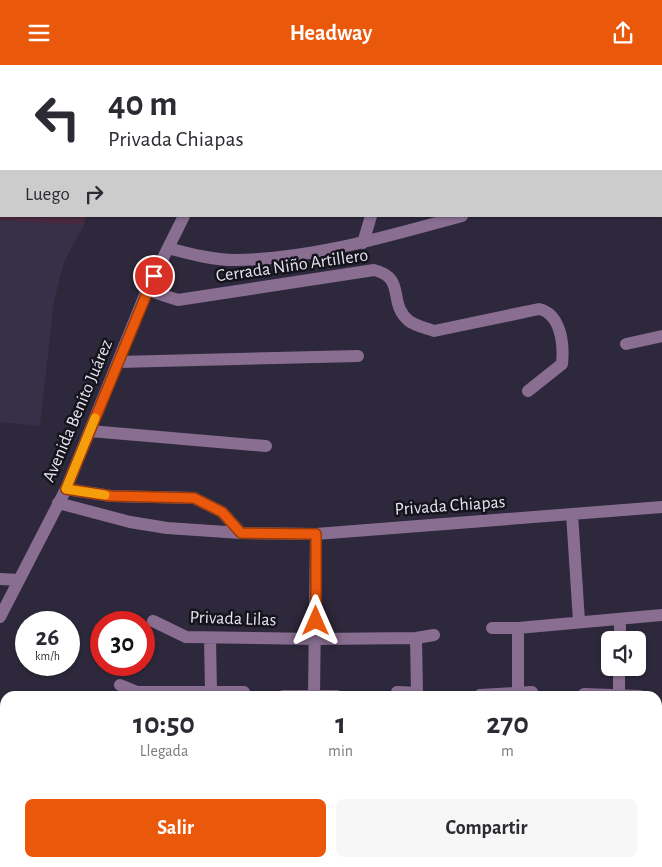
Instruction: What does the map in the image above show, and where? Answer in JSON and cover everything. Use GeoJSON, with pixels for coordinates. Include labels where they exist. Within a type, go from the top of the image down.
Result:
{"type":"FeatureCollection","features":[{"type":"Feature","properties":{"kind":"street","name":"Avenida Benito Juárez"},"geometry":{"type":"LineString","coordinates":[[0,617],[66,489],[148,290],[184,217]]}},
{"type":"Feature","properties":{"kind":"street"},"geometry":{"type":"LineString","coordinates":[[363,243],[371,217]]}},
{"type":"Feature","properties":{"kind":"street"},"geometry":{"type":"LineString","coordinates":[[168,248],[196,255],[234,260],[276,257],[363,243],[458,217]]}},
{"type":"Feature","properties":{"kind":"street","name":"Cerrada Niño Artillero"},"geometry":{"type":"LineString","coordinates":[[148,290],[178,300],[374,270],[386,273],[393,280],[398,307],[408,320],[420,327],[434,331],[538,309],[548,311],[557,323],[563,351],[562,363],[528,391]]}},
{"type":"Feature","properties":{"kind":"street"},"geometry":{"type":"LineString","coordinates":[[626,344],[662,335]]}},
{"type":"Feature","properties":{"kind":"street"},"geometry":{"type":"LineString","coordinates":[[118,362],[358,356]]}},
{"type":"Feature","properties":{"kind":"street"},"geometry":{"type":"LineString","coordinates":[[90,431],[266,446]]}},
{"type":"Feature","properties":{"kind":"street"},"geometry":{"type":"LineString","coordinates":[[66,489],[111,496],[194,498],[222,512],[241,533]]}},
{"type":"Feature","properties":{"kind":"street","name":"Privada Chiapas"},"geometry":{"type":"LineString","coordinates":[[58,503],[130,523],[167,528],[241,533],[316,534],[662,507]]}},
{"type":"Feature","properties":{"kind":"street"},"geometry":{"type":"LineString","coordinates":[[572,514],[579,621]]}},
{"type":"Feature","properties":{"kind":"street"},"geometry":{"type":"LineString","coordinates":[[314,691],[316,534]]}},
{"type":"Feature","properties":{"kind":"street"},"geometry":{"type":"LineString","coordinates":[[0,579],[19,581]]}},
{"type":"Feature","properties":{"kind":"street"},"geometry":{"type":"LineString","coordinates":[[492,628],[518,628],[662,615]]}},
{"type":"Feature","properties":{"kind":"street"},"geometry":{"type":"LineString","coordinates":[[620,619],[620,631]]}},
{"type":"Feature","properties":{"kind":"street","name":"Privada Lilas"},"geometry":{"type":"LineString","coordinates":[[155,622],[186,637],[316,639],[416,638],[434,635]]}},
{"type":"Feature","properties":{"kind":"street"},"geometry":{"type":"LineString","coordinates":[[518,628],[518,691]]}},
{"type":"Feature","properties":{"kind":"street"},"geometry":{"type":"LineString","coordinates":[[210,638],[211,691]]}},
{"type":"Feature","properties":{"kind":"street"},"geometry":{"type":"LineString","coordinates":[[416,638],[417,691]]}},
{"type":"Feature","properties":{"kind":"street"},"geometry":{"type":"LineString","coordinates":[[619,676],[619,691]]}},
{"type":"Feature","properties":{"kind":"street"},"geometry":{"type":"LineString","coordinates":[[120,685],[135,691]]}},
{"type":"Feature","properties":{"kind":"shaded area"},"geometry":{"type":"Polygon","coordinates":[[[0,217],[86,217],[84,225],[0,220],[0,217]]]}},
{"type":"Feature","properties":{"kind":"shaded area"},"geometry":{"type":"Polygon","coordinates":[[[0,220],[84,225],[64,262],[54,301],[40,426],[0,422],[0,220]]]}},
{"type":"Feature","properties":{"kind":"slow traffic"},"geometry":{"type":"LineString","coordinates":[[95,418],[66,489],[105,495]]}},
{"type":"Feature","properties":{"kind":"route"},"geometry":{"type":"LineString","coordinates":[[154,276],[66,489],[111,496],[194,498],[222,512],[241,533],[316,534],[316,621]]}}]}
